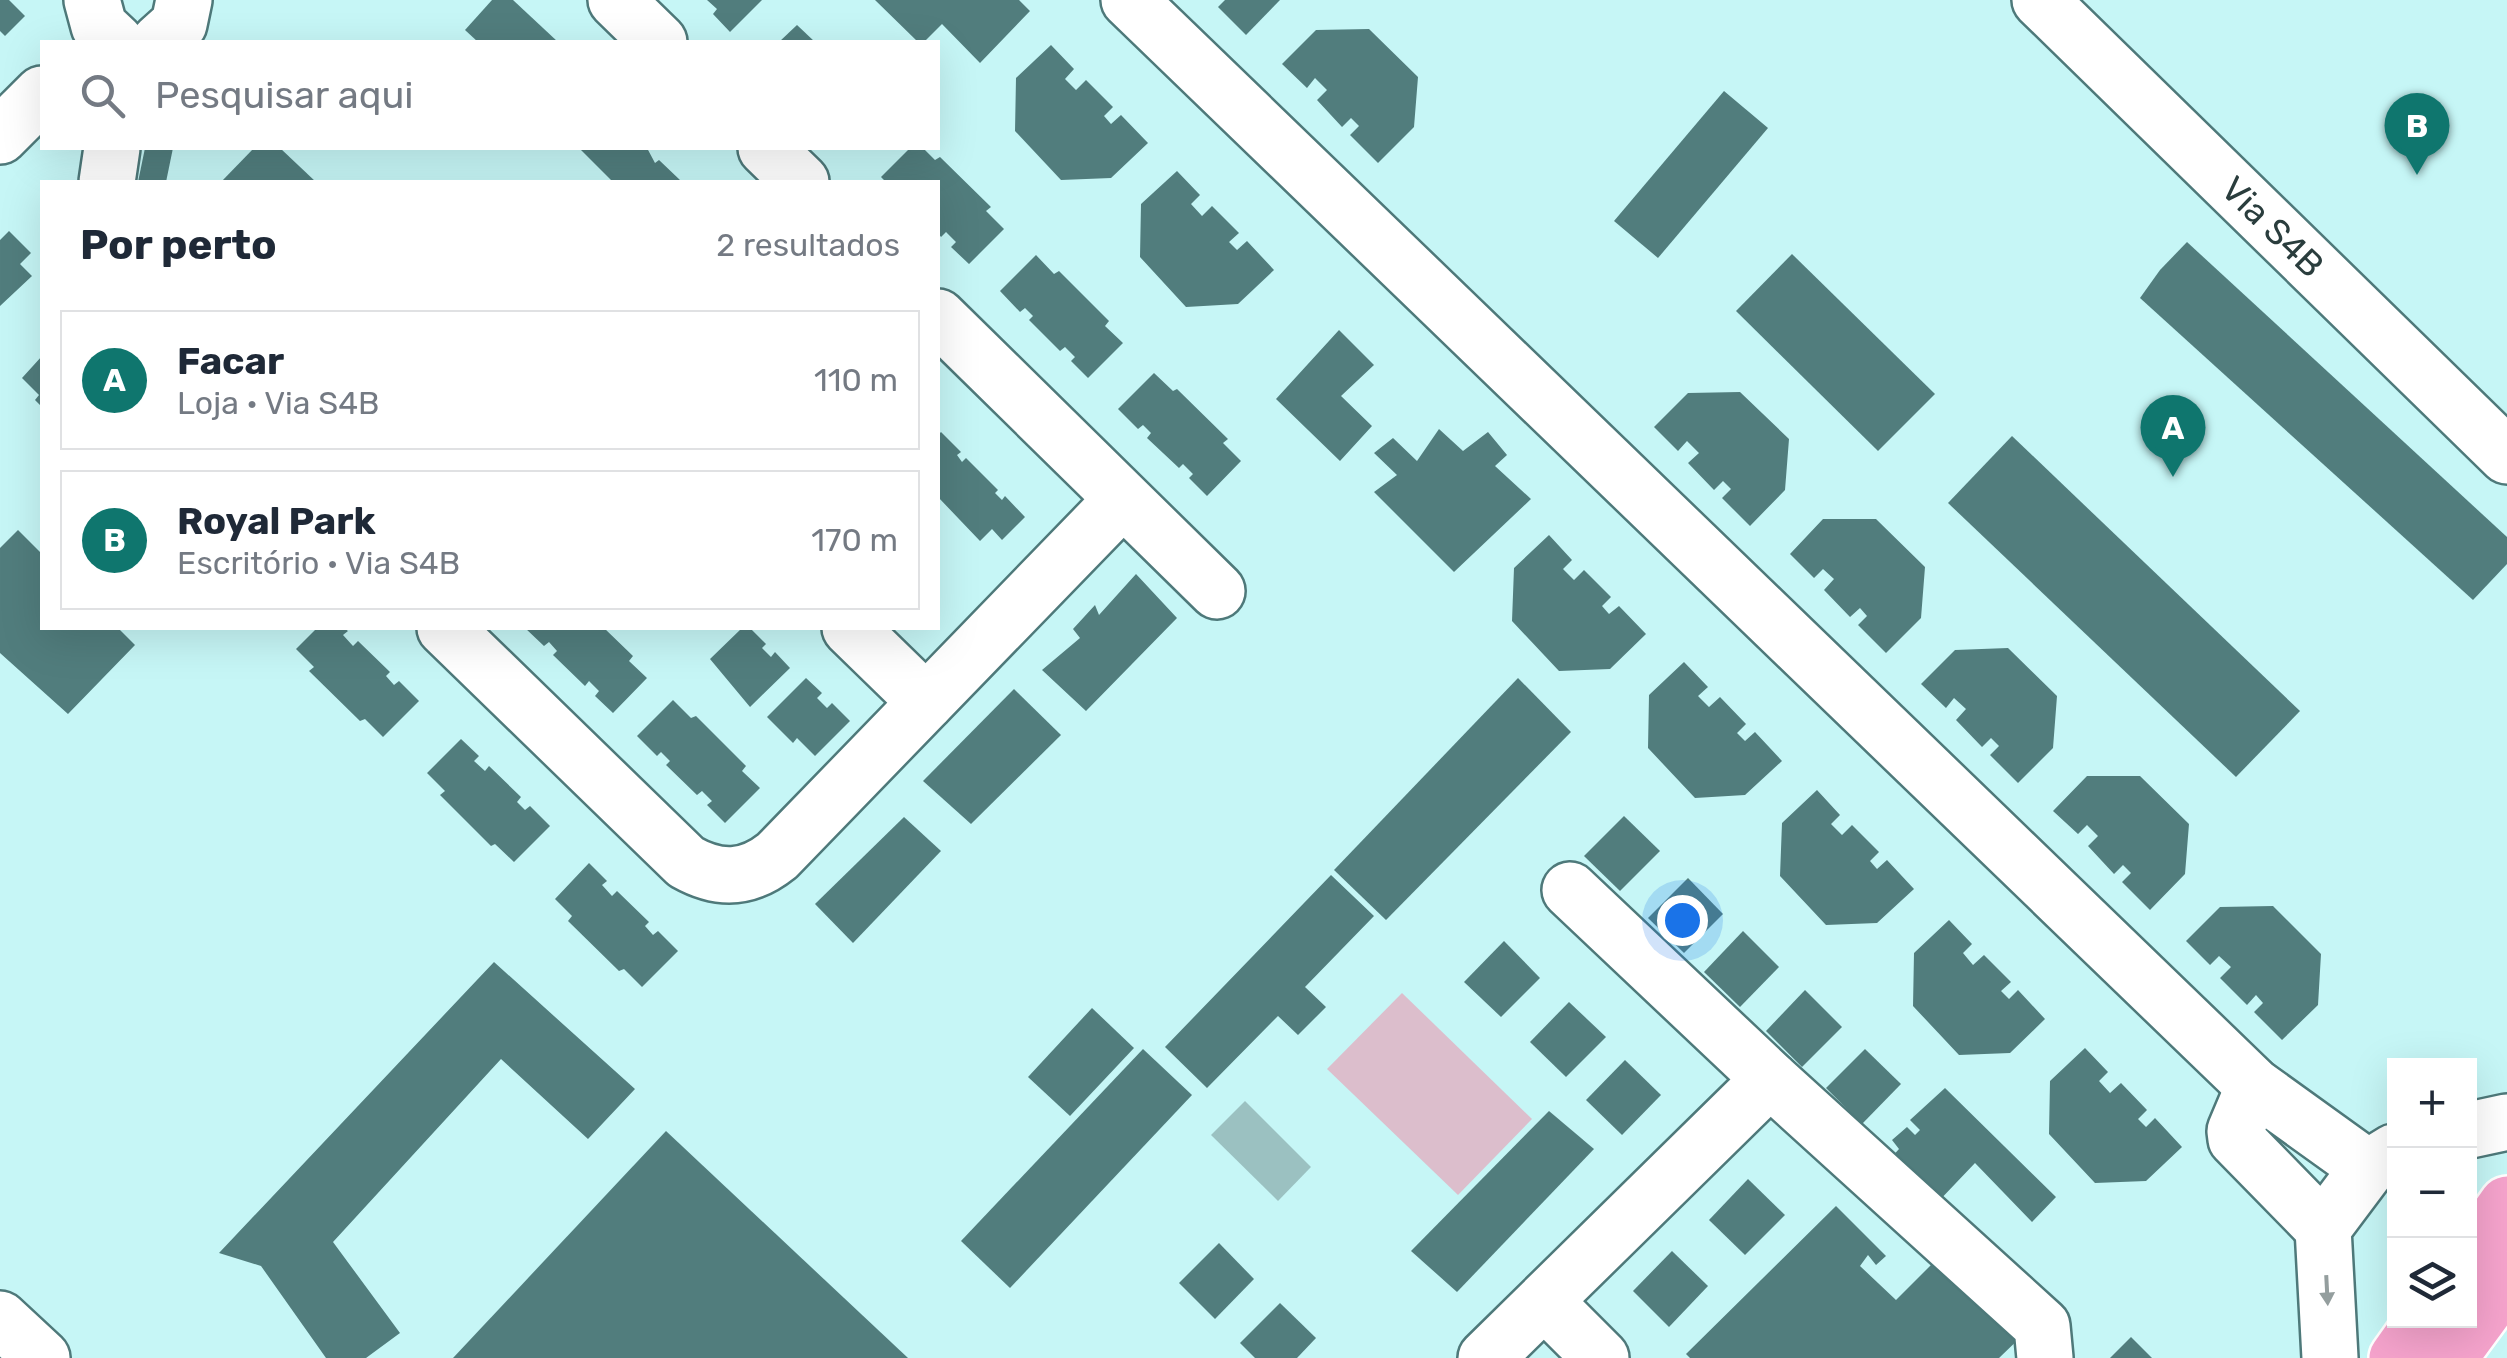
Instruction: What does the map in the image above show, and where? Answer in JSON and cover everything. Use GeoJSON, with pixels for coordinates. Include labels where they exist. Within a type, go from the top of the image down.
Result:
{"type":"FeatureCollection","features":[{"type":"Feature","properties":{"kind":"highway"},"geometry":{"type":"LineString","coordinates":[[2477,1246],[2507,1204]]}},
{"type":"Feature","properties":{"kind":"highway"},"geometry":{"type":"LineString","coordinates":[[2449,1358],[2507,1279]]}},
{"type":"Feature","properties":{"kind":"highway"},"geometry":{"type":"LineString","coordinates":[[2397,1358],[2418,1328]]}},
{"type":"Feature","properties":{"kind":"street"},"geometry":{"type":"LineString","coordinates":[[161,40],[178,24],[184,0]]}},
{"type":"Feature","properties":{"kind":"street"},"geometry":{"type":"LineString","coordinates":[[616,0],[658,40]]}},
{"type":"Feature","properties":{"kind":"street"},"geometry":{"type":"LineString","coordinates":[[1129,0],[2254,1086],[2381,1160],[2323,1228]]}},
{"type":"Feature","properties":{"kind":"street","name":"Via S4B"},"geometry":{"type":"LineString","coordinates":[[2040,0],[2507,456]]}},
{"type":"Feature","properties":{"kind":"street"},"geometry":{"type":"LineString","coordinates":[[0,136],[40,96]]}},
{"type":"Feature","properties":{"kind":"street"},"geometry":{"type":"LineString","coordinates":[[107,180],[112,150]]}},
{"type":"Feature","properties":{"kind":"street"},"geometry":{"type":"LineString","coordinates":[[768,150],[799,180]]}},
{"type":"Feature","properties":{"kind":"street"},"geometry":{"type":"LineString","coordinates":[[940,319],[1217,590]]}},
{"type":"Feature","properties":{"kind":"street"},"geometry":{"type":"LineString","coordinates":[[447,630],[686,862],[711,874],[730,877],[762,868],[777,856],[1122,500]]}},
{"type":"Feature","properties":{"kind":"street"},"geometry":{"type":"LineString","coordinates":[[852,630],[926,702]]}},
{"type":"Feature","properties":{"kind":"street"},"geometry":{"type":"LineString","coordinates":[[1570,890],[1770,1079],[2042,1326],[2045,1358]]}},
{"type":"Feature","properties":{"kind":"street"},"geometry":{"type":"LineString","coordinates":[[1486,1358],[1770,1079]]}},
{"type":"Feature","properties":{"kind":"street"},"geometry":{"type":"LineString","coordinates":[[2254,1086],[2236,1139],[2323,1228],[2330,1358]]}},
{"type":"Feature","properties":{"kind":"street"},"geometry":{"type":"LineString","coordinates":[[2477,1128],[2507,1122]]}},
{"type":"Feature","properties":{"kind":"street"},"geometry":{"type":"LineString","coordinates":[[1545,1302],[1601,1358]]}},
{"type":"Feature","properties":{"kind":"street"},"geometry":{"type":"LineString","coordinates":[[0,1318],[42,1358]]}},
{"type":"Feature","properties":{"kind":"shaded area"},"geometry":{"type":"Polygon","coordinates":[[[1402,993],[1532,1119],[1458,1195],[1327,1069],[1402,993]]]}},
{"type":"Feature","properties":{"kind":"water"},"geometry":{"type":"Polygon","coordinates":[[[1245,1101],[1311,1167],[1278,1201],[1211,1135],[1245,1101]]]}},
{"type":"Feature","properties":{"kind":"building"},"geometry":{"type":"Polygon","coordinates":[[[0,0],[9,0],[25,16],[5,36],[0,31],[0,0]]]}},
{"type":"Feature","properties":{"kind":"building"},"geometry":{"type":"Polygon","coordinates":[[[492,0],[513,0],[556,40],[476,40],[465,30],[492,0]]]}},
{"type":"Feature","properties":{"kind":"building"},"geometry":{"type":"Polygon","coordinates":[[[707,0],[762,0],[730,32],[713,14],[717,9],[707,0]]]}},
{"type":"Feature","properties":{"kind":"building"},"geometry":{"type":"Polygon","coordinates":[[[875,0],[1019,0],[1030,11],[980,63],[942,24],[926,40],[916,40],[875,0]]]}},
{"type":"Feature","properties":{"kind":"building"},"geometry":{"type":"Polygon","coordinates":[[[1225,0],[1280,0],[1246,35],[1218,7],[1225,0]]]}},
{"type":"Feature","properties":{"kind":"building"},"geometry":{"type":"Polygon","coordinates":[[[797,25],[813,40],[781,40],[797,25]]]}},
{"type":"Feature","properties":{"kind":"building"},"geometry":{"type":"Polygon","coordinates":[[[1369,29],[1418,77],[1414,127],[1378,163],[1350,135],[1359,126],[1351,118],[1342,127],[1317,100],[1327,90],[1315,78],[1307,88],[1282,64],[1316,30],[1369,29]]]}},
{"type":"Feature","properties":{"kind":"building"},"geometry":{"type":"Polygon","coordinates":[[[1051,45],[1074,69],[1065,79],[1076,90],[1086,80],[1113,107],[1104,116],[1111,124],[1121,115],[1148,143],[1111,178],[1061,180],[1015,131],[1016,78],[1051,45]]]}},
{"type":"Feature","properties":{"kind":"building"},"geometry":{"type":"Polygon","coordinates":[[[1724,91],[1768,128],[1658,258],[1614,221],[1724,91]]]}},
{"type":"Feature","properties":{"kind":"building"},"geometry":{"type":"Polygon","coordinates":[[[145,150],[173,150],[166,180],[138,180],[145,150]]]}},
{"type":"Feature","properties":{"kind":"building"},"geometry":{"type":"Polygon","coordinates":[[[252,150],[282,150],[314,180],[223,180],[252,150]]]}},
{"type":"Feature","properties":{"kind":"building"},"geometry":{"type":"Polygon","coordinates":[[[581,150],[648,150],[655,163],[659,160],[680,180],[611,180],[581,150]]]}},
{"type":"Feature","properties":{"kind":"building"},"geometry":{"type":"Polygon","coordinates":[[[908,150],[925,150],[935,160],[940,157],[991,207],[986,211],[1004,229],[969,264],[951,247],[956,242],[946,232],[940,236],[940,180],[881,177],[908,150]]]}},
{"type":"Feature","properties":{"kind":"building"},"geometry":{"type":"Polygon","coordinates":[[[1177,171],[1200,195],[1191,204],[1202,216],[1212,206],[1239,233],[1229,242],[1237,250],[1247,241],[1274,270],[1238,304],[1186,307],[1140,257],[1141,204],[1177,171]]]}},
{"type":"Feature","properties":{"kind":"building"},"geometry":{"type":"Polygon","coordinates":[[[9,231],[31,253],[20,264],[32,276],[0,306],[0,240],[9,231]]]}},
{"type":"Feature","properties":{"kind":"building"},"geometry":{"type":"Polygon","coordinates":[[[2187,242],[2507,537],[2507,564],[2473,600],[2140,298],[2187,242]]]}},
{"type":"Feature","properties":{"kind":"building"},"geometry":{"type":"Polygon","coordinates":[[[1792,254],[1935,394],[1878,451],[1736,311],[1792,254]]]}},
{"type":"Feature","properties":{"kind":"building"},"geometry":{"type":"Polygon","coordinates":[[[1036,255],[1054,274],[1059,271],[1109,321],[1105,326],[1123,343],[1088,378],[1071,361],[1075,357],[1065,347],[1060,351],[1029,320],[1033,316],[1025,308],[1020,312],[1000,291],[1036,255]]]}},
{"type":"Feature","properties":{"kind":"building"},"geometry":{"type":"Polygon","coordinates":[[[1339,330],[1374,365],[1341,396],[1372,426],[1340,461],[1276,399],[1339,330]]]}},
{"type":"Feature","properties":{"kind":"building"},"geometry":{"type":"Polygon","coordinates":[[[40,358],[40,405],[35,400],[39,395],[22,378],[40,358]]]}},
{"type":"Feature","properties":{"kind":"building"},"geometry":{"type":"Polygon","coordinates":[[[1154,373],[1173,391],[1177,389],[1228,439],[1223,443],[1241,461],[1207,496],[1189,478],[1193,474],[1183,464],[1179,468],[1147,438],[1151,433],[1143,425],[1138,429],[1118,409],[1154,373]]]}},
{"type":"Feature","properties":{"kind":"building"},"geometry":{"type":"Polygon","coordinates":[[[1740,392],[1789,439],[1785,490],[1750,526],[1722,498],[1731,489],[1723,481],[1714,490],[1688,463],[1699,453],[1687,441],[1678,451],[1654,427],[1688,393],[1740,392]]]}},
{"type":"Feature","properties":{"kind":"building"},"geometry":{"type":"Polygon","coordinates":[[[1439,429],[1463,451],[1488,432],[1507,455],[1495,466],[1531,499],[1454,572],[1374,492],[1397,475],[1374,453],[1393,438],[1417,461],[1439,429]]]}},
{"type":"Feature","properties":{"kind":"building"},"geometry":{"type":"Polygon","coordinates":[[[940,433],[961,452],[957,455],[962,462],[966,458],[998,490],[995,493],[1002,500],[1005,496],[1025,517],[1002,540],[992,529],[980,541],[940,499],[940,433]]]}},
{"type":"Feature","properties":{"kind":"building"},"geometry":{"type":"Polygon","coordinates":[[[2012,436],[2300,711],[2236,777],[1948,503],[2012,436]]]}},
{"type":"Feature","properties":{"kind":"building"},"geometry":{"type":"Polygon","coordinates":[[[1823,519],[1876,519],[1925,567],[1921,618],[1886,653],[1858,625],[1867,616],[1860,608],[1850,617],[1824,590],[1834,579],[1823,569],[1814,578],[1790,554],[1823,519]]]}},
{"type":"Feature","properties":{"kind":"building"},"geometry":{"type":"Polygon","coordinates":[[[18,530],[40,552],[40,630],[120,630],[135,645],[68,714],[0,653],[0,548],[18,530]]]}},
{"type":"Feature","properties":{"kind":"building"},"geometry":{"type":"Polygon","coordinates":[[[1549,535],[1572,560],[1563,569],[1574,580],[1584,570],[1611,597],[1602,606],[1609,614],[1619,606],[1646,634],[1610,669],[1559,671],[1512,621],[1514,568],[1549,535]]]}},
{"type":"Feature","properties":{"kind":"building"},"geometry":{"type":"Polygon","coordinates":[[[1136,574],[1177,618],[1086,711],[1042,670],[1080,638],[1073,629],[1095,605],[1099,615],[1136,574]]]}},
{"type":"Feature","properties":{"kind":"building"},"geometry":{"type":"Polygon","coordinates":[[[315,630],[347,630],[343,635],[353,646],[358,641],[390,672],[386,676],[394,685],[399,681],[419,701],[383,737],[365,719],[360,721],[309,671],[314,667],[296,649],[315,630]]]}},
{"type":"Feature","properties":{"kind":"building"},"geometry":{"type":"Polygon","coordinates":[[[527,630],[606,630],[633,656],[629,661],[647,678],[613,713],[595,696],[599,691],[589,681],[585,686],[553,655],[557,651],[549,642],[544,646],[527,630]]]}},
{"type":"Feature","properties":{"kind":"building"},"geometry":{"type":"Polygon","coordinates":[[[740,630],[752,630],[766,644],[762,648],[771,657],[775,652],[790,668],[750,707],[710,659],[740,630]]]}},
{"type":"Feature","properties":{"kind":"building"},"geometry":{"type":"Polygon","coordinates":[[[2008,648],[2057,696],[2053,748],[2018,783],[1990,755],[1999,746],[1991,738],[1982,747],[1956,720],[1966,709],[1954,698],[1946,708],[1921,684],[1955,650],[2008,648]]]}},
{"type":"Feature","properties":{"kind":"building"},"geometry":{"type":"Polygon","coordinates":[[[1684,662],[1708,687],[1698,696],[1709,707],[1720,697],[1746,724],[1737,733],[1745,741],[1755,732],[1782,761],[1745,795],[1695,798],[1648,748],[1649,695],[1684,662]]]}},
{"type":"Feature","properties":{"kind":"building"},"geometry":{"type":"Polygon","coordinates":[[[806,678],[822,693],[817,698],[827,708],[832,703],[850,721],[815,756],[797,738],[793,743],[767,717],[806,678]]]}},
{"type":"Feature","properties":{"kind":"building"},"geometry":{"type":"Polygon","coordinates":[[[1518,678],[1571,732],[1386,920],[1334,870],[1518,678]]]}},
{"type":"Feature","properties":{"kind":"building"},"geometry":{"type":"Polygon","coordinates":[[[1014,689],[1061,735],[971,824],[923,781],[1014,689]]]}},
{"type":"Feature","properties":{"kind":"building"},"geometry":{"type":"Polygon","coordinates":[[[673,700],[691,718],[696,716],[746,766],[742,771],[760,788],[725,823],[707,805],[712,801],[702,791],[697,795],[666,765],[670,761],[661,752],[657,756],[637,736],[673,700]]]}},
{"type":"Feature","properties":{"kind":"building"},"geometry":{"type":"Polygon","coordinates":[[[461,739],[479,756],[474,761],[485,771],[489,766],[521,797],[517,802],[525,810],[530,806],[550,826],[514,862],[495,844],[491,846],[440,795],[445,791],[427,773],[461,739]]]}},
{"type":"Feature","properties":{"kind":"building"},"geometry":{"type":"Polygon","coordinates":[[[2087,776],[2140,776],[2189,824],[2185,874],[2150,910],[2122,882],[2131,873],[2123,865],[2114,874],[2088,846],[2098,836],[2087,825],[2078,834],[2053,811],[2087,776]]]}},
{"type":"Feature","properties":{"kind":"building"},"geometry":{"type":"Polygon","coordinates":[[[1817,790],[1840,815],[1831,824],[1842,835],[1852,825],[1879,852],[1870,861],[1877,869],[1887,860],[1914,889],[1877,923],[1826,925],[1780,876],[1782,823],[1817,790]]]}},
{"type":"Feature","properties":{"kind":"building"},"geometry":{"type":"Polygon","coordinates":[[[1624,816],[1660,851],[1620,891],[1584,856],[1624,816]]]}},
{"type":"Feature","properties":{"kind":"building"},"geometry":{"type":"Polygon","coordinates":[[[904,817],[941,851],[853,943],[815,904],[904,817]]]}},
{"type":"Feature","properties":{"kind":"building"},"geometry":{"type":"Polygon","coordinates":[[[589,863],[607,881],[602,885],[612,896],[617,891],[649,922],[645,926],[653,935],[658,931],[678,951],[642,987],[624,969],[619,971],[568,921],[572,916],[555,899],[589,863]]]}},
{"type":"Feature","properties":{"kind":"building"},"geometry":{"type":"Polygon","coordinates":[[[1331,875],[1374,916],[1305,987],[1326,1007],[1298,1035],[1278,1016],[1207,1088],[1165,1047],[1331,875]]]}},
{"type":"Feature","properties":{"kind":"building"},"geometry":{"type":"Polygon","coordinates":[[[1688,878],[1723,914],[1684,953],[1648,918],[1688,878]]]}},
{"type":"Feature","properties":{"kind":"building"},"geometry":{"type":"Polygon","coordinates":[[[2273,906],[2321,954],[2318,1005],[2282,1040],[2254,1012],[2263,1003],[2256,995],[2247,1005],[2220,978],[2231,967],[2219,956],[2210,965],[2186,941],[2220,907],[2273,906]]]}},
{"type":"Feature","properties":{"kind":"building"},"geometry":{"type":"Polygon","coordinates":[[[1949,920],[1972,944],[1963,953],[1973,965],[1984,955],[2011,982],[2001,991],[2009,999],[2018,990],[2045,1019],[2010,1053],[1959,1055],[1913,1006],[1914,953],[1949,920]]]}},
{"type":"Feature","properties":{"kind":"building"},"geometry":{"type":"Polygon","coordinates":[[[1743,931],[1779,967],[1740,1007],[1704,972],[1743,931]]]}},
{"type":"Feature","properties":{"kind":"building"},"geometry":{"type":"Polygon","coordinates":[[[1504,941],[1540,978],[1501,1017],[1464,982],[1504,941]]]}},
{"type":"Feature","properties":{"kind":"building"},"geometry":{"type":"Polygon","coordinates":[[[494,962],[635,1089],[588,1139],[501,1059],[333,1242],[400,1333],[366,1358],[326,1358],[261,1266],[219,1253],[494,962]]]}},
{"type":"Feature","properties":{"kind":"building"},"geometry":{"type":"Polygon","coordinates":[[[1805,990],[1842,1027],[1802,1067],[1766,1031],[1805,990]]]}},
{"type":"Feature","properties":{"kind":"building"},"geometry":{"type":"Polygon","coordinates":[[[1569,1002],[1606,1037],[1566,1077],[1530,1042],[1569,1002]]]}},
{"type":"Feature","properties":{"kind":"building"},"geometry":{"type":"Polygon","coordinates":[[[1092,1008],[1134,1048],[1070,1116],[1028,1077],[1092,1008]]]}},
{"type":"Feature","properties":{"kind":"building"},"geometry":{"type":"Polygon","coordinates":[[[2085,1048],[2108,1072],[2099,1081],[2110,1093],[2121,1083],[2147,1110],[2138,1119],[2146,1127],[2155,1118],[2182,1147],[2146,1181],[2095,1183],[2049,1134],[2050,1081],[2085,1048]]]}},
{"type":"Feature","properties":{"kind":"building"},"geometry":{"type":"Polygon","coordinates":[[[1143,1049],[1192,1095],[1010,1288],[961,1241],[1143,1049]]]}},
{"type":"Feature","properties":{"kind":"building"},"geometry":{"type":"Polygon","coordinates":[[[1865,1049],[1901,1084],[1862,1124],[1826,1088],[1865,1049]]]}},
{"type":"Feature","properties":{"kind":"building"},"geometry":{"type":"Polygon","coordinates":[[[1625,1060],[1661,1095],[1622,1135],[1586,1100],[1625,1060]]]}},
{"type":"Feature","properties":{"kind":"building"},"geometry":{"type":"Polygon","coordinates":[[[1945,1088],[2056,1197],[2032,1222],[1975,1163],[1935,1205],[1889,1160],[1899,1149],[1892,1140],[1907,1127],[1915,1135],[1920,1130],[1910,1120],[1945,1088]]]}},
{"type":"Feature","properties":{"kind":"building"},"geometry":{"type":"Polygon","coordinates":[[[1549,1111],[1594,1149],[1457,1292],[1411,1251],[1549,1111]]]}},
{"type":"Feature","properties":{"kind":"building"},"geometry":{"type":"Polygon","coordinates":[[[666,1131],[908,1358],[453,1358],[666,1131]]]}},
{"type":"Feature","properties":{"kind":"building"},"geometry":{"type":"Polygon","coordinates":[[[1748,1179],[1785,1215],[1745,1255],[1709,1220],[1748,1179]]]}},
{"type":"Feature","properties":{"kind":"building"},"geometry":{"type":"Polygon","coordinates":[[[1836,1206],[1886,1256],[1876,1265],[1868,1255],[1860,1266],[1896,1300],[1942,1254],[2026,1332],[1999,1358],[1690,1358],[1686,1354],[1836,1206]]]}},
{"type":"Feature","properties":{"kind":"building"},"geometry":{"type":"Polygon","coordinates":[[[1219,1243],[1254,1279],[1215,1319],[1179,1283],[1219,1243]]]}},
{"type":"Feature","properties":{"kind":"building"},"geometry":{"type":"Polygon","coordinates":[[[1672,1251],[1708,1286],[1669,1327],[1633,1291],[1672,1251]]]}},
{"type":"Feature","properties":{"kind":"building"},"geometry":{"type":"Polygon","coordinates":[[[1280,1303],[1316,1338],[1297,1358],[1255,1358],[1240,1343],[1280,1303]]]}},
{"type":"Feature","properties":{"kind":"building"},"geometry":{"type":"Polygon","coordinates":[[[2131,1337],[2152,1358],[2110,1358],[2131,1337]]]}},
{"type":"Feature","properties":{"kind":"place","name":"Royal Park"},"geometry":{"type":"Point","coordinates":[2417,175]}},
{"type":"Feature","properties":{"kind":"place","name":"Facar"},"geometry":{"type":"Point","coordinates":[2173,477]}}]}
